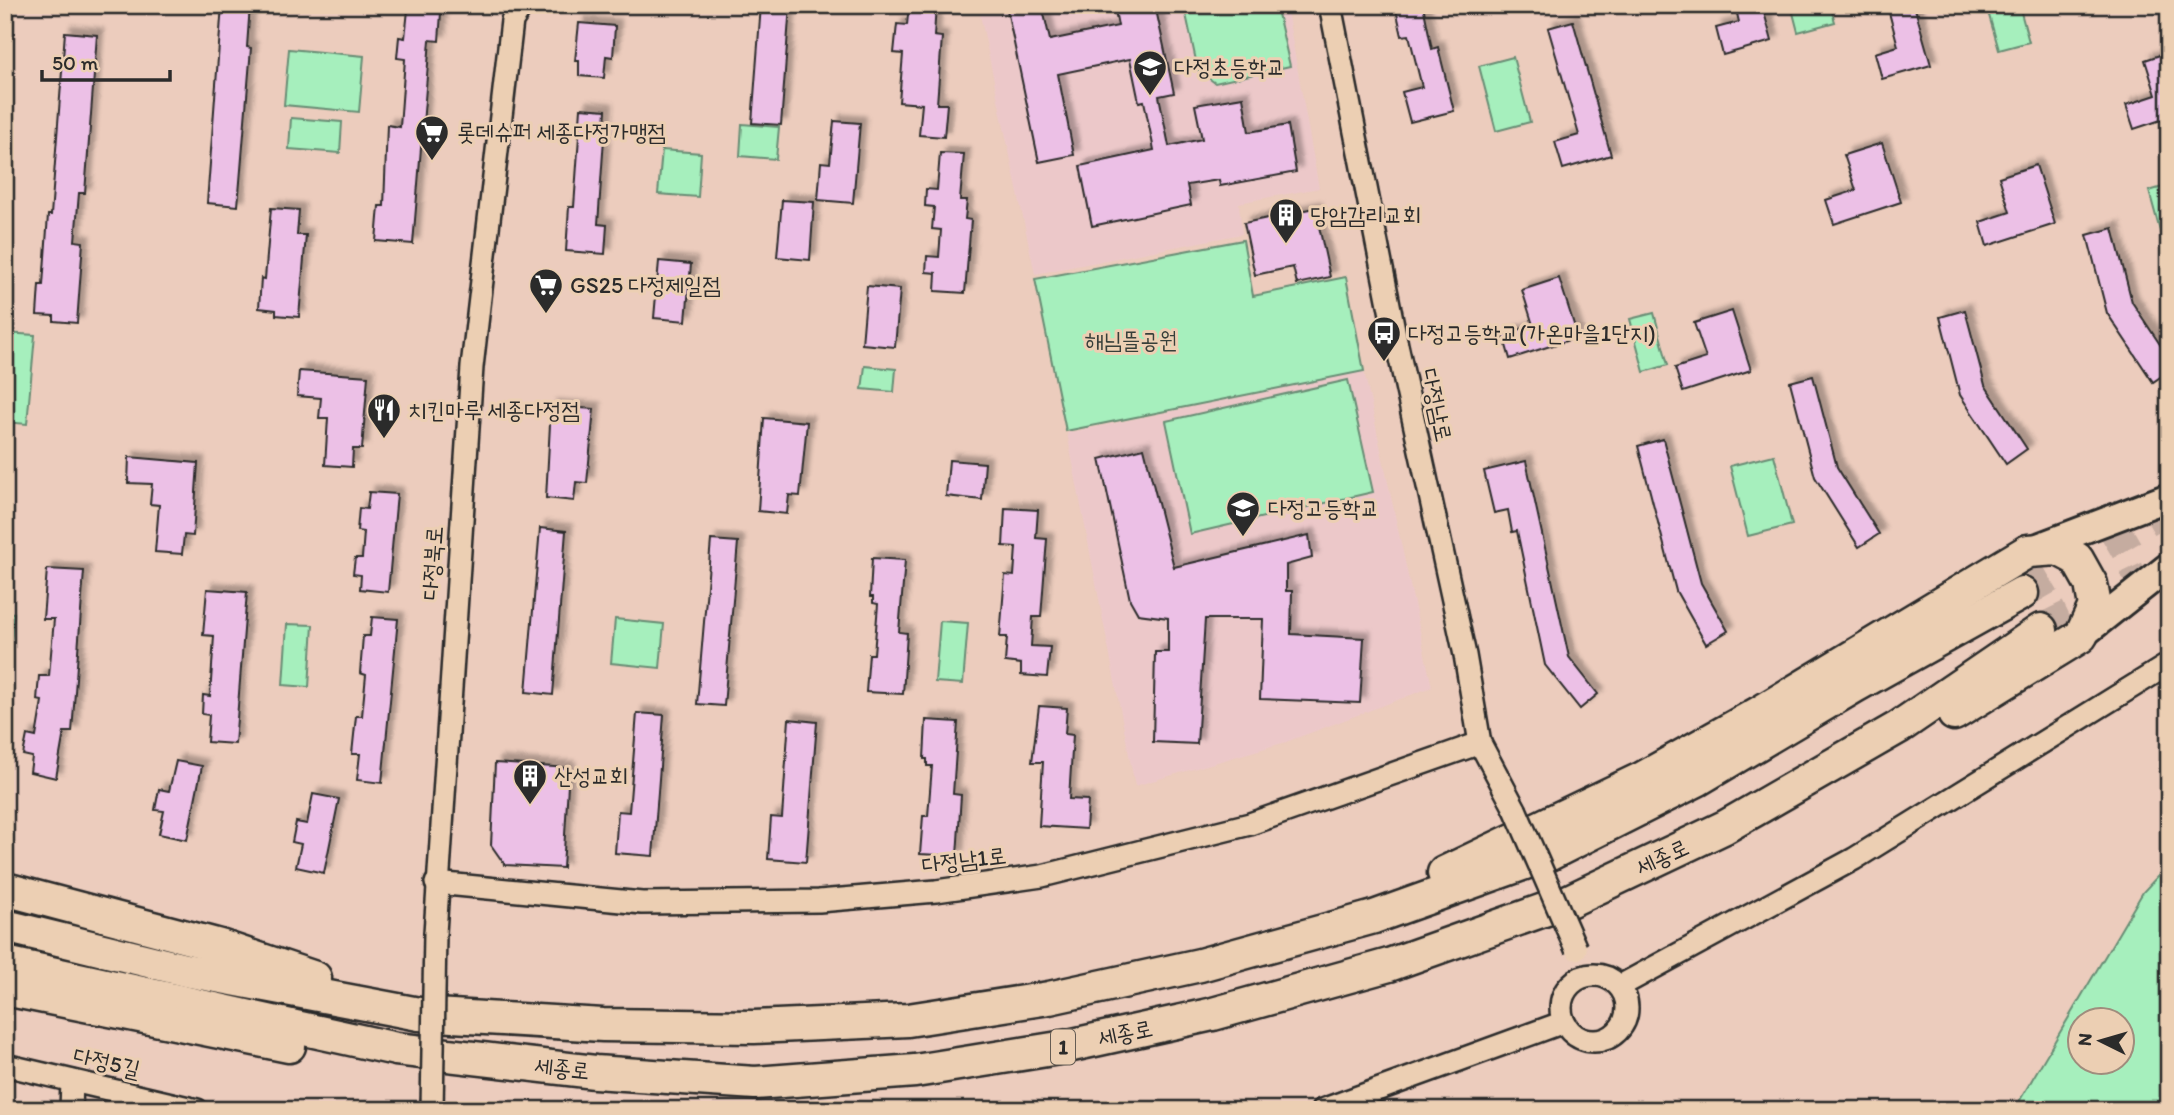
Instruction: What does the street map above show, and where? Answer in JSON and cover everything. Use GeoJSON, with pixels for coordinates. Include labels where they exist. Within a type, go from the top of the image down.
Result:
{"type":"FeatureCollection","features":[{"type":"Feature","properties":{"kind":"highway"},"geometry":{"type":"LineString","coordinates":[[1213,1014],[1406,978],[1523,937],[1701,859],[1897,749],[2081,636],[2095,606],[2091,584],[2077,559],[2058,549],[2028,551],[1759,713],[1643,778],[1399,894],[1285,941]]}},
{"type":"Feature","properties":{"kind":"highway","name":"세종로"},"geometry":{"type":"LineString","coordinates":[[5,926],[185,970],[419,1014],[603,1026],[754,1027],[908,1020],[1049,998],[1200,965],[1374,917],[1550,855],[1697,780],[1856,686],[2022,593]]}},
{"type":"Feature","properties":{"kind":"highway","name":"세종로"},"geometry":{"type":"LineString","coordinates":[[5,963],[396,1049],[595,1072],[755,1083],[915,1071],[1059,1048],[1213,1014],[1389,965],[1570,901],[1725,827],[1771,801],[1899,727],[2041,630]]}},
{"type":"Feature","properties":{"kind":"highway"},"geometry":{"type":"LineString","coordinates":[[5,889],[220,946],[419,1014]]}},
{"type":"Feature","properties":{"kind":"highway"},"geometry":{"type":"LineString","coordinates":[[5,989],[214,1033],[347,1056],[475,1072],[595,1072]]}},
{"type":"Feature","properties":{"kind":"main road"},"geometry":{"type":"LineString","coordinates":[[2028,551],[2169,497]]}},
{"type":"Feature","properties":{"kind":"main road"},"geometry":{"type":"LineString","coordinates":[[2081,636],[2169,566]]}},
{"type":"Feature","properties":{"kind":"street","name":"다정남로"},"geometry":{"type":"LineString","coordinates":[[1329,5],[1397,345],[1465,655],[1480,743],[1516,809],[1576,949],[1584,976]]}},
{"type":"Feature","properties":{"kind":"street","name":"다정북로"},"geometry":{"type":"LineString","coordinates":[[432,1110],[436,883],[472,367],[514,11]]}},
{"type":"Feature","properties":{"kind":"street"},"geometry":{"type":"LineString","coordinates":[[1620,986],[1854,859],[2169,664]]}},
{"type":"Feature","properties":{"kind":"street","name":"다정남1로"},"geometry":{"type":"LineString","coordinates":[[436,883],[642,903],[819,901],[936,891],[1042,876],[1250,824],[1480,743]]}},
{"type":"Feature","properties":{"kind":"street"},"geometry":{"type":"LineString","coordinates":[[1601,975],[1620,986],[1628,1006],[1622,1026],[1615,1034],[1595,1041],[1584,1040],[1574,1034],[1564,1022],[1560,1004],[1571,984],[1584,976],[1601,975]]}},
{"type":"Feature","properties":{"kind":"street"},"geometry":{"type":"LineString","coordinates":[[1322,1110],[1564,1022]]}},
{"type":"Feature","properties":{"kind":"street","name":"다정5길"},"geometry":{"type":"LineString","coordinates":[[5,1065],[197,1110]]}},
{"type":"Feature","properties":{"kind":"street"},"geometry":{"type":"LineString","coordinates":[[71,1110],[72,1081]]}},
{"type":"Feature","properties":{"kind":"shaded area","name":"다정초등학교"},"geometry":{"type":"Polygon","coordinates":[[[978,5],[1286,5],[1319,188],[1239,203],[1242,234],[1035,274],[978,5]]]}},
{"type":"Feature","properties":{"kind":"shaded area","name":"다정고등학교"},"geometry":{"type":"Polygon","coordinates":[[[1364,371],[1432,687],[1286,742],[1135,786],[1067,433],[1364,371]]]}},
{"type":"Feature","properties":{"kind":"green space"},"geometry":{"type":"Polygon","coordinates":[[[1184,5],[1276,5],[1290,66],[1215,83],[1198,70],[1184,5]]]}},
{"type":"Feature","properties":{"kind":"green space"},"geometry":{"type":"Polygon","coordinates":[[[1791,5],[1830,5],[1835,22],[1798,32],[1791,5]]]}},
{"type":"Feature","properties":{"kind":"green space"},"geometry":{"type":"Polygon","coordinates":[[[1986,5],[2019,5],[2029,42],[1999,50],[1986,5]]]}},
{"type":"Feature","properties":{"kind":"green space"},"geometry":{"type":"Polygon","coordinates":[[[289,49],[364,56],[359,112],[284,105],[289,49]]]}},
{"type":"Feature","properties":{"kind":"green space"},"geometry":{"type":"Polygon","coordinates":[[[1513,57],[1530,122],[1496,131],[1479,66],[1513,57]]]}},
{"type":"Feature","properties":{"kind":"green space"},"geometry":{"type":"Polygon","coordinates":[[[291,118],[342,122],[340,153],[289,149],[291,118]]]}},
{"type":"Feature","properties":{"kind":"green space"},"geometry":{"type":"Polygon","coordinates":[[[742,124],[779,127],[776,159],[740,156],[742,124]]]}},
{"type":"Feature","properties":{"kind":"green space"},"geometry":{"type":"Polygon","coordinates":[[[662,150],[701,153],[698,197],[658,194],[662,150]]]}},
{"type":"Feature","properties":{"kind":"green space"},"geometry":{"type":"Polygon","coordinates":[[[2169,185],[2169,243],[2163,242],[2149,191],[2169,185]]]}},
{"type":"Feature","properties":{"kind":"green space","name":"해님뜰공원"},"geometry":{"type":"Polygon","coordinates":[[[1243,240],[1253,296],[1346,277],[1364,371],[1066,431],[1035,279],[1243,240]]]}},
{"type":"Feature","properties":{"kind":"green space"},"geometry":{"type":"Polygon","coordinates":[[[1654,313],[1668,365],[1644,372],[1630,319],[1654,313]]]}},
{"type":"Feature","properties":{"kind":"green space"},"geometry":{"type":"Polygon","coordinates":[[[5,333],[35,335],[27,424],[5,422],[5,333]]]}},
{"type":"Feature","properties":{"kind":"green space"},"geometry":{"type":"Polygon","coordinates":[[[865,366],[896,369],[894,392],[862,389],[865,366]]]}},
{"type":"Feature","properties":{"kind":"green space"},"geometry":{"type":"Polygon","coordinates":[[[1348,380],[1373,492],[1190,534],[1166,421],[1348,380]]]}},
{"type":"Feature","properties":{"kind":"green space"},"geometry":{"type":"Polygon","coordinates":[[[1774,455],[1792,525],[1748,536],[1730,466],[1774,455]]]}},
{"type":"Feature","properties":{"kind":"green space"},"geometry":{"type":"Polygon","coordinates":[[[5,612],[14,613],[8,678],[5,678],[5,612]]]}},
{"type":"Feature","properties":{"kind":"green space"},"geometry":{"type":"Polygon","coordinates":[[[615,619],[664,624],[660,668],[611,663],[615,619]]]}},
{"type":"Feature","properties":{"kind":"green space"},"geometry":{"type":"Polygon","coordinates":[[[940,621],[968,623],[963,684],[935,682],[940,621]]]}},
{"type":"Feature","properties":{"kind":"green space"},"geometry":{"type":"Polygon","coordinates":[[[287,624],[313,625],[309,687],[283,685],[287,624]]]}},
{"type":"Feature","properties":{"kind":"green space"},"geometry":{"type":"Polygon","coordinates":[[[2169,864],[2169,1110],[2014,1110],[2066,1022],[2066,1076],[2136,1076],[2136,1006],[2076,1006],[2143,892],[2169,864]]]}},
{"type":"Feature","properties":{"kind":"building"},"geometry":{"type":"Polygon","coordinates":[[[222,5],[250,5],[247,47],[251,48],[238,206],[207,203],[222,5]]]}},
{"type":"Feature","properties":{"kind":"building"},"geometry":{"type":"Polygon","coordinates":[[[761,5],[790,5],[781,125],[752,123],[761,5]]]}},
{"type":"Feature","properties":{"kind":"building"},"geometry":{"type":"Polygon","coordinates":[[[909,5],[936,5],[934,36],[942,37],[937,104],[947,104],[944,137],[919,135],[922,104],[899,102],[903,54],[894,53],[897,24],[907,25],[909,5]]]}},
{"type":"Feature","properties":{"kind":"building"},"geometry":{"type":"Polygon","coordinates":[[[1006,5],[1042,5],[1050,40],[1118,26],[1114,5],[1155,5],[1174,93],[1159,96],[1169,146],[1202,139],[1195,105],[1243,97],[1249,132],[1288,125],[1296,172],[1220,186],[1219,180],[1187,185],[1191,205],[1092,226],[1080,166],[1154,150],[1144,101],[1139,102],[1130,59],[1058,74],[1074,155],[1039,162],[1006,5]]]}},
{"type":"Feature","properties":{"kind":"building"},"geometry":{"type":"Polygon","coordinates":[[[1395,5],[1423,5],[1432,49],[1438,47],[1454,111],[1410,122],[1402,92],[1422,87],[1409,35],[1402,36],[1395,5]]]}},
{"type":"Feature","properties":{"kind":"building"},"geometry":{"type":"Polygon","coordinates":[[[1735,5],[1762,5],[1772,41],[1723,55],[1716,28],[1739,22],[1735,5]]]}},
{"type":"Feature","properties":{"kind":"building"},"geometry":{"type":"Polygon","coordinates":[[[1887,5],[1914,5],[1931,65],[1882,79],[1875,53],[1898,46],[1887,5]]]}},
{"type":"Feature","properties":{"kind":"building"},"geometry":{"type":"Polygon","coordinates":[[[408,10],[441,13],[439,41],[430,40],[413,244],[376,241],[379,206],[384,206],[387,125],[400,127],[405,59],[397,58],[399,37],[405,38],[408,10]]]}},
{"type":"Feature","properties":{"kind":"building"},"geometry":{"type":"Polygon","coordinates":[[[1573,21],[1611,155],[1563,169],[1555,142],[1579,135],[1548,28],[1573,21]]]}},
{"type":"Feature","properties":{"kind":"building"},"geometry":{"type":"Polygon","coordinates":[[[579,23],[615,26],[613,57],[606,56],[604,78],[579,76],[579,61],[575,61],[579,23]]]}},
{"type":"Feature","properties":{"kind":"building"},"geometry":{"type":"Polygon","coordinates":[[[65,32],[97,35],[85,193],[79,193],[75,241],[83,242],[77,323],[54,321],[54,316],[37,315],[39,285],[43,285],[48,215],[51,215],[65,32]]]}},
{"type":"Feature","properties":{"kind":"building"},"geometry":{"type":"Polygon","coordinates":[[[2169,52],[2169,124],[2164,119],[2134,129],[2126,105],[2156,95],[2145,60],[2169,52]]]}},
{"type":"Feature","properties":{"kind":"building"},"geometry":{"type":"Polygon","coordinates":[[[581,108],[606,110],[598,224],[607,225],[605,254],[566,251],[569,207],[574,207],[581,108]]]}},
{"type":"Feature","properties":{"kind":"building"},"geometry":{"type":"Polygon","coordinates":[[[834,121],[860,123],[853,203],[818,200],[821,162],[830,163],[834,121]]]}},
{"type":"Feature","properties":{"kind":"building"},"geometry":{"type":"Polygon","coordinates":[[[1882,143],[1901,202],[1834,224],[1826,200],[1856,190],[1844,155],[1882,143]]]}},
{"type":"Feature","properties":{"kind":"building"},"geometry":{"type":"Polygon","coordinates":[[[940,153],[964,154],[960,200],[967,200],[965,219],[971,220],[965,293],[935,291],[936,273],[926,272],[927,256],[939,257],[941,230],[932,229],[934,207],[925,206],[926,189],[937,190],[940,153]]]}},
{"type":"Feature","properties":{"kind":"building"},"geometry":{"type":"Polygon","coordinates":[[[2036,165],[2055,224],[1987,246],[1980,222],[2010,212],[1999,177],[2036,165]]]}},
{"type":"Feature","properties":{"kind":"building"},"geometry":{"type":"Polygon","coordinates":[[[782,200],[814,202],[810,260],[777,257],[782,200]]]}},
{"type":"Feature","properties":{"kind":"building"},"geometry":{"type":"Polygon","coordinates":[[[271,208],[299,210],[297,235],[306,235],[299,317],[276,315],[276,310],[259,308],[261,278],[265,279],[271,208]]]}},
{"type":"Feature","properties":{"kind":"building","name":"당암감리교회"},"geometry":{"type":"Polygon","coordinates":[[[1315,208],[1330,277],[1297,284],[1293,267],[1255,275],[1244,223],[1315,208]]]}},
{"type":"Feature","properties":{"kind":"building"},"geometry":{"type":"Polygon","coordinates":[[[2113,228],[2132,302],[2169,358],[2169,371],[2153,382],[2107,313],[2087,235],[2113,228]]]}},
{"type":"Feature","properties":{"kind":"building"},"geometry":{"type":"Polygon","coordinates":[[[659,261],[691,264],[686,321],[654,318],[659,261]]]}},
{"type":"Feature","properties":{"kind":"building"},"geometry":{"type":"Polygon","coordinates":[[[1559,278],[1578,337],[1510,359],[1503,335],[1533,325],[1522,290],[1559,278]]]}},
{"type":"Feature","properties":{"kind":"building"},"geometry":{"type":"Polygon","coordinates":[[[867,286],[900,289],[895,347],[862,344],[867,286]]]}},
{"type":"Feature","properties":{"kind":"building"},"geometry":{"type":"Polygon","coordinates":[[[1965,310],[1985,385],[2027,449],[2006,464],[1960,395],[1940,317],[1965,310]]]}},
{"type":"Feature","properties":{"kind":"building"},"geometry":{"type":"Polygon","coordinates":[[[1732,311],[1751,370],[1683,392],[1675,368],[1706,358],[1694,323],[1732,311]]]}},
{"type":"Feature","properties":{"kind":"building"},"geometry":{"type":"Polygon","coordinates":[[[299,371],[368,376],[362,449],[353,449],[352,467],[325,465],[328,418],[319,418],[321,398],[297,396],[299,371]]]}},
{"type":"Feature","properties":{"kind":"building"},"geometry":{"type":"Polygon","coordinates":[[[1813,376],[1837,467],[1879,534],[1859,547],[1815,477],[1790,382],[1813,376]]]}},
{"type":"Feature","properties":{"kind":"building"},"geometry":{"type":"Polygon","coordinates":[[[551,406],[594,409],[587,483],[576,482],[574,501],[546,498],[551,406]]]}},
{"type":"Feature","properties":{"kind":"building"},"geometry":{"type":"Polygon","coordinates":[[[764,418],[807,422],[800,496],[789,495],[787,514],[758,511],[764,418]]]}},
{"type":"Feature","properties":{"kind":"building"},"geometry":{"type":"Polygon","coordinates":[[[1663,439],[1701,583],[1728,631],[1706,644],[1676,591],[1638,446],[1663,439]]]}},
{"type":"Feature","properties":{"kind":"building"},"geometry":{"type":"Polygon","coordinates":[[[1144,448],[1174,567],[1309,535],[1312,558],[1286,565],[1286,591],[1292,591],[1291,634],[1364,638],[1360,703],[1260,699],[1263,619],[1205,619],[1197,744],[1153,742],[1155,652],[1168,652],[1168,618],[1138,614],[1130,600],[1100,459],[1144,448]]]}},
{"type":"Feature","properties":{"kind":"building"},"geometry":{"type":"Polygon","coordinates":[[[129,457],[198,463],[193,536],[184,535],[182,554],[155,552],[159,505],[150,504],[152,484],[128,483],[129,457]]]}},
{"type":"Feature","properties":{"kind":"building"},"geometry":{"type":"Polygon","coordinates":[[[949,460],[985,463],[982,500],[946,496],[949,460]]]}},
{"type":"Feature","properties":{"kind":"building"},"geometry":{"type":"Polygon","coordinates":[[[1526,461],[1569,657],[1598,694],[1580,709],[1545,665],[1517,531],[1512,532],[1508,510],[1494,513],[1484,471],[1526,461]]]}},
{"type":"Feature","properties":{"kind":"building"},"geometry":{"type":"Polygon","coordinates":[[[369,492],[397,494],[388,592],[360,589],[361,575],[353,574],[355,558],[362,558],[364,532],[357,531],[359,508],[367,509],[369,492]]]}},
{"type":"Feature","properties":{"kind":"building"},"geometry":{"type":"Polygon","coordinates":[[[1005,508],[1038,510],[1036,538],[1047,539],[1041,617],[1033,617],[1031,646],[1050,647],[1047,677],[1021,675],[1021,664],[1005,662],[1007,637],[1000,637],[1005,575],[1014,576],[1016,547],[1003,546],[1005,508]]]}},
{"type":"Feature","properties":{"kind":"building"},"geometry":{"type":"Polygon","coordinates":[[[540,528],[566,531],[553,695],[526,692],[540,528]]]}},
{"type":"Feature","properties":{"kind":"building"},"geometry":{"type":"Polygon","coordinates":[[[711,540],[738,542],[724,706],[697,704],[711,540]]]}},
{"type":"Feature","properties":{"kind":"building"},"geometry":{"type":"Polygon","coordinates":[[[872,558],[905,560],[899,632],[907,633],[903,694],[866,692],[869,654],[874,654],[878,604],[873,603],[873,597],[870,597],[872,558]]]}},
{"type":"Feature","properties":{"kind":"building"},"geometry":{"type":"Polygon","coordinates":[[[47,569],[84,571],[72,732],[64,732],[56,778],[30,772],[32,757],[23,755],[27,735],[36,737],[42,701],[37,700],[39,676],[49,676],[54,619],[43,619],[47,569]]]}},
{"type":"Feature","properties":{"kind":"building"},"geometry":{"type":"Polygon","coordinates":[[[207,589],[247,592],[235,744],[207,742],[209,715],[202,714],[203,695],[210,696],[214,636],[203,635],[207,589]]]}},
{"type":"Feature","properties":{"kind":"building"},"geometry":{"type":"Polygon","coordinates":[[[372,617],[398,619],[382,783],[357,780],[360,754],[352,754],[356,716],[362,716],[366,675],[360,673],[363,636],[370,636],[372,617]]]}},
{"type":"Feature","properties":{"kind":"building"},"geometry":{"type":"Polygon","coordinates":[[[1039,706],[1067,708],[1065,734],[1073,735],[1069,799],[1088,800],[1086,829],[1039,826],[1043,762],[1032,762],[1039,706]]]}},
{"type":"Feature","properties":{"kind":"building"},"geometry":{"type":"Polygon","coordinates":[[[637,713],[664,715],[653,856],[615,853],[618,811],[629,812],[637,713]]]}},
{"type":"Feature","properties":{"kind":"building"},"geometry":{"type":"Polygon","coordinates":[[[789,719],[817,722],[806,862],[768,859],[771,817],[782,818],[789,719]]]}},
{"type":"Feature","properties":{"kind":"building"},"geometry":{"type":"Polygon","coordinates":[[[926,720],[958,722],[953,794],[961,795],[957,856],[920,854],[923,816],[928,816],[932,766],[927,766],[927,759],[924,759],[926,720]]]}},
{"type":"Feature","properties":{"kind":"building"},"geometry":{"type":"Polygon","coordinates":[[[176,761],[202,766],[187,840],[159,834],[164,811],[155,810],[159,789],[169,791],[176,761]]]}},
{"type":"Feature","properties":{"kind":"building","name":"산성교회"},"geometry":{"type":"Polygon","coordinates":[[[495,763],[569,768],[563,868],[505,865],[491,845],[495,763]]]}},
{"type":"Feature","properties":{"kind":"building"},"geometry":{"type":"Polygon","coordinates":[[[313,794],[339,799],[324,873],[296,867],[301,844],[292,842],[296,822],[307,824],[313,794]]]}},
{"type":"Feature","properties":{"kind":"tunnel"},"geometry":{"type":"LineString","coordinates":[[2022,593],[2169,507]]}},
{"type":"Feature","properties":{"kind":"tunnel"},"geometry":{"type":"LineString","coordinates":[[2041,630],[2149,577]]}},
{"type":"Feature","properties":{"kind":"place","name":"다정초등학교"},"geometry":{"type":"Point","coordinates":[1150,97]}},
{"type":"Feature","properties":{"kind":"place","name":"롯데슈퍼 세종다정가맹점"},"geometry":{"type":"Point","coordinates":[432,162]}},
{"type":"Feature","properties":{"kind":"place","name":"당암감리교회"},"geometry":{"type":"Point","coordinates":[1286,245]}},
{"type":"Feature","properties":{"kind":"place","name":"GS25 다정제일점"},"geometry":{"type":"Point","coordinates":[546,315]}},
{"type":"Feature","properties":{"kind":"place","name":"다정고등학교(가온마을1단지)"},"geometry":{"type":"Point","coordinates":[1384,363]}},
{"type":"Feature","properties":{"kind":"place","name":"치킨마루 세종다정점"},"geometry":{"type":"Point","coordinates":[384,440]}},
{"type":"Feature","properties":{"kind":"place","name":"다정고등학교"},"geometry":{"type":"Point","coordinates":[1243,538]}},
{"type":"Feature","properties":{"kind":"place","name":"산성교회"},"geometry":{"type":"Point","coordinates":[530,806]}}]}
